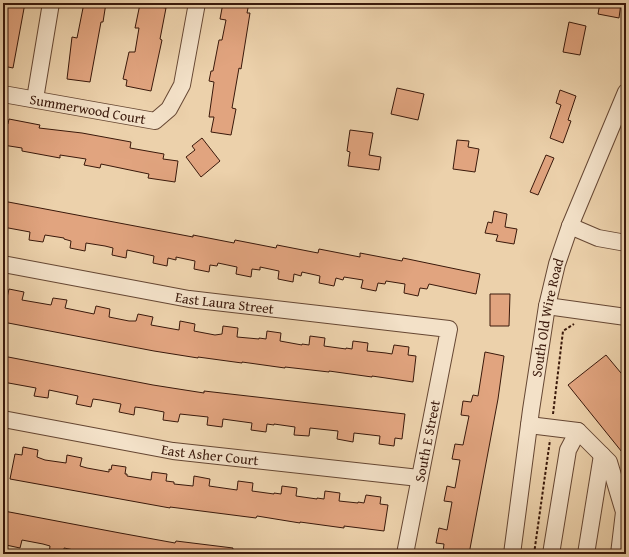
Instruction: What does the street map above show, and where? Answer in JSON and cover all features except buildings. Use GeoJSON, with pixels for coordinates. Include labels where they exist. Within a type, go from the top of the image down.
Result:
{"type":"FeatureCollection","features":[{"type":"Feature","properties":{"kind":"street"},"geometry":{"type":"LineString","coordinates":[[35,99],[51,3]]}},
{"type":"Feature","properties":{"kind":"street","name":"Summerwood Court"},"geometry":{"type":"LineString","coordinates":[[3,94],[155,121],[169,109],[182,85],[197,3]]}},
{"type":"Feature","properties":{"kind":"street","name":"South Old Wire Road"},"geometry":{"type":"LineString","coordinates":[[512,554],[547,306],[557,264],[570,226],[626,92]]}},
{"type":"Feature","properties":{"kind":"street"},"geometry":{"type":"LineString","coordinates":[[570,226],[598,238],[626,243]]}},
{"type":"Feature","properties":{"kind":"street","name":"East Laura Street"},"geometry":{"type":"LineString","coordinates":[[3,264],[188,299],[449,329]]}},
{"type":"Feature","properties":{"kind":"street"},"geometry":{"type":"LineString","coordinates":[[547,306],[626,317]]}},
{"type":"Feature","properties":{"kind":"street","name":"South E Street"},"geometry":{"type":"LineString","coordinates":[[405,554],[449,329]]}},
{"type":"Feature","properties":{"kind":"street","name":"East Asher Court"},"geometry":{"type":"LineString","coordinates":[[3,419],[173,451],[419,478]]}},
{"type":"Feature","properties":{"kind":"street"},"geometry":{"type":"LineString","coordinates":[[529,425],[578,431],[609,462],[624,512],[619,554]]}},
{"type":"Feature","properties":{"kind":"street"},"geometry":{"type":"LineString","coordinates":[[551,554],[568,450],[578,431]]}},
{"type":"Feature","properties":{"kind":"street"},"geometry":{"type":"LineString","coordinates":[[586,554],[602,454]]}}]}
